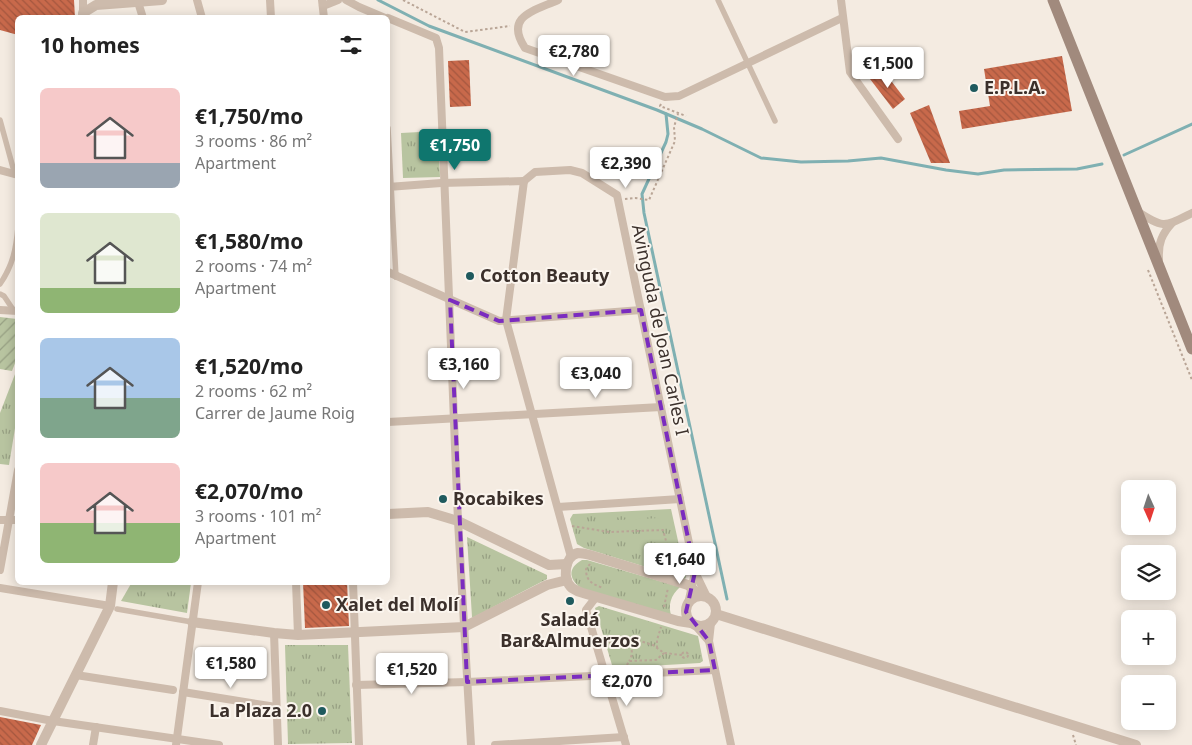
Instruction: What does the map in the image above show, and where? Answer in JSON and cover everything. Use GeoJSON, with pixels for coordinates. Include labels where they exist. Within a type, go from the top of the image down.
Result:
{"type":"FeatureCollection","features":[{"type":"Feature","properties":{"kind":"main road"},"geometry":{"type":"LineString","coordinates":[[1053,0],[1192,349]]}},
{"type":"Feature","properties":{"kind":"street"},"geometry":{"type":"LineString","coordinates":[[83,0],[83,15]]}},
{"type":"Feature","properties":{"kind":"street"},"geometry":{"type":"LineString","coordinates":[[83,15],[96,5],[162,0]]}},
{"type":"Feature","properties":{"kind":"street"},"geometry":{"type":"LineString","coordinates":[[197,0],[201,15]]}},
{"type":"Feature","properties":{"kind":"street"},"geometry":{"type":"LineString","coordinates":[[270,0],[271,15]]}},
{"type":"Feature","properties":{"kind":"street"},"geometry":{"type":"LineString","coordinates":[[323,3],[338,0]]}},
{"type":"Feature","properties":{"kind":"street"},"geometry":{"type":"LineString","coordinates":[[346,0],[380,15]]}},
{"type":"Feature","properties":{"kind":"street"},"geometry":{"type":"LineString","coordinates":[[558,0],[523,16],[517,25],[519,38],[525,48],[665,97],[679,96],[842,18]]}},
{"type":"Feature","properties":{"kind":"street"},"geometry":{"type":"LineString","coordinates":[[718,0],[775,120]]}},
{"type":"Feature","properties":{"kind":"street"},"geometry":{"type":"LineString","coordinates":[[841,0],[850,72],[898,139]]}},
{"type":"Feature","properties":{"kind":"street"},"geometry":{"type":"LineString","coordinates":[[138,2],[141,15]]}},
{"type":"Feature","properties":{"kind":"street"},"geometry":{"type":"LineString","coordinates":[[390,19],[436,38],[439,48],[458,521],[471,745]]}},
{"type":"Feature","properties":{"kind":"street"},"geometry":{"type":"LineString","coordinates":[[0,120],[15,172]]}},
{"type":"Feature","properties":{"kind":"street"},"geometry":{"type":"LineString","coordinates":[[0,170],[15,175]]}},
{"type":"Feature","properties":{"kind":"street"},"geometry":{"type":"LineString","coordinates":[[390,187],[524,181],[535,172],[570,170],[582,173],[617,195],[618,200]]}},
{"type":"Feature","properties":{"kind":"street"},"geometry":{"type":"LineString","coordinates":[[524,181],[506,320],[558,507],[569,560],[567,580],[570,587],[596,598],[693,624],[706,626],[713,618]]}},
{"type":"Feature","properties":{"kind":"street"},"geometry":{"type":"LineString","coordinates":[[390,200],[396,276]]}},
{"type":"Feature","properties":{"kind":"street","name":"Avinguda de Joan Carles I"},"geometry":{"type":"LineString","coordinates":[[618,200],[695,572],[704,596]]}},
{"type":"Feature","properties":{"kind":"street"},"geometry":{"type":"LineString","coordinates":[[1137,211],[1163,225],[1192,214]]}},
{"type":"Feature","properties":{"kind":"street"},"geometry":{"type":"LineString","coordinates":[[1158,264],[1160,241],[1172,223]]}},
{"type":"Feature","properties":{"kind":"street"},"geometry":{"type":"LineString","coordinates":[[0,284],[10,270],[15,248]]}},
{"type":"Feature","properties":{"kind":"street"},"geometry":{"type":"LineString","coordinates":[[390,273],[499,321],[641,310]]}},
{"type":"Feature","properties":{"kind":"street"},"geometry":{"type":"LineString","coordinates":[[0,294],[4,296],[15,310]]}},
{"type":"Feature","properties":{"kind":"street"},"geometry":{"type":"LineString","coordinates":[[0,310],[15,311]]}},
{"type":"Feature","properties":{"kind":"street"},"geometry":{"type":"LineString","coordinates":[[390,422],[661,406]]}},
{"type":"Feature","properties":{"kind":"street"},"geometry":{"type":"LineString","coordinates":[[558,507],[680,499]]}},
{"type":"Feature","properties":{"kind":"street"},"geometry":{"type":"LineString","coordinates":[[0,570],[13,520],[15,500]]}},
{"type":"Feature","properties":{"kind":"street"},"geometry":{"type":"LineString","coordinates":[[390,514],[428,512],[458,521],[549,565],[569,560],[578,553],[590,555],[691,587],[714,602],[716,610],[709,641],[730,745]]}},
{"type":"Feature","properties":{"kind":"street"},"geometry":{"type":"LineString","coordinates":[[0,520],[13,520]]}},
{"type":"Feature","properties":{"kind":"street","name":"Avinguda de Joan Carles I"},"geometry":{"type":"LineString","coordinates":[[688,604],[695,572]]}},
{"type":"Feature","properties":{"kind":"street"},"geometry":{"type":"LineString","coordinates":[[0,588],[192,622],[298,635],[464,627],[547,585],[567,580]]}},
{"type":"Feature","properties":{"kind":"street"},"geometry":{"type":"LineString","coordinates":[[41,745],[76,675],[114,607],[113,585]]}},
{"type":"Feature","properties":{"kind":"street"},"geometry":{"type":"LineString","coordinates":[[176,742],[198,585]]}},
{"type":"Feature","properties":{"kind":"street"},"geometry":{"type":"LineString","coordinates":[[296,585],[298,635]]}},
{"type":"Feature","properties":{"kind":"street"},"geometry":{"type":"LineString","coordinates":[[353,585],[359,745]]}},
{"type":"Feature","properties":{"kind":"street"},"geometry":{"type":"LineString","coordinates":[[704,596],[691,600],[686,612],[693,624],[709,641]]}},
{"type":"Feature","properties":{"kind":"street"},"geometry":{"type":"LineString","coordinates":[[495,745],[625,741],[586,610],[596,598]]}},
{"type":"Feature","properties":{"kind":"street"},"geometry":{"type":"LineString","coordinates":[[713,618],[1136,745]]}},
{"type":"Feature","properties":{"kind":"street"},"geometry":{"type":"LineString","coordinates":[[274,633],[278,745]]}},
{"type":"Feature","properties":{"kind":"street"},"geometry":{"type":"LineString","coordinates":[[356,685],[467,682],[715,670]]}},
{"type":"Feature","properties":{"kind":"street"},"geometry":{"type":"LineString","coordinates":[[76,675],[173,690]]}},
{"type":"Feature","properties":{"kind":"street"},"geometry":{"type":"LineString","coordinates":[[183,692],[276,707]]}},
{"type":"Feature","properties":{"kind":"street"},"geometry":{"type":"LineString","coordinates":[[0,711],[176,742],[219,745]]}},
{"type":"Feature","properties":{"kind":"street"},"geometry":{"type":"LineString","coordinates":[[93,745],[96,727]]}},
{"type":"Feature","properties":{"kind":"path"},"geometry":{"type":"LineString","coordinates":[[403,0],[466,32],[517,25]]}},
{"type":"Feature","properties":{"kind":"path"},"geometry":{"type":"LineString","coordinates":[[660,106],[686,116]]}},
{"type":"Feature","properties":{"kind":"path"},"geometry":{"type":"LineString","coordinates":[[618,200],[635,198],[649,200],[675,141],[675,120],[678,114]]}},
{"type":"Feature","properties":{"kind":"path"},"geometry":{"type":"LineString","coordinates":[[572,526],[609,532],[663,530],[672,564],[671,575]]}},
{"type":"Feature","properties":{"kind":"path"},"geometry":{"type":"LineString","coordinates":[[588,580],[586,569],[591,561]]}},
{"type":"Feature","properties":{"kind":"path"},"geometry":{"type":"LineString","coordinates":[[664,600],[670,584]]}},
{"type":"Feature","properties":{"kind":"path"},"geometry":{"type":"LineString","coordinates":[[657,648],[658,635],[664,617]]}},
{"type":"Feature","properties":{"kind":"path"},"geometry":{"type":"LineString","coordinates":[[597,646],[622,638],[653,644],[664,653],[682,655]]}},
{"type":"Feature","properties":{"kind":"path"},"geometry":{"type":"LineString","coordinates":[[622,638],[628,642],[632,649],[632,655],[626,667],[626,674]]}},
{"type":"Feature","properties":{"kind":"path"},"geometry":{"type":"LineString","coordinates":[[629,661],[656,660],[664,653]]}},
{"type":"Feature","properties":{"kind":"path"},"geometry":{"type":"LineString","coordinates":[[1072,734],[1076,745]]}},
{"type":"Feature","properties":{"kind":"highlighted area"},"geometry":{"type":"Polygon","coordinates":[[[450,300],[499,321],[641,310],[695,572],[686,612],[709,641],[715,670],[467,682],[450,300]]]}},
{"type":"Feature","properties":{"kind":"green space"},"geometry":{"type":"Polygon","coordinates":[[[438,131],[440,177],[403,178],[401,133],[438,131]]]}},
{"type":"Feature","properties":{"kind":"green space"},"geometry":{"type":"Polygon","coordinates":[[[0,317],[15,319],[15,363],[12,371],[0,369],[0,317]]]}},
{"type":"Feature","properties":{"kind":"green space"},"geometry":{"type":"Polygon","coordinates":[[[15,374],[15,428],[9,465],[0,464],[0,413],[15,374]]]}},
{"type":"Feature","properties":{"kind":"green space"},"geometry":{"type":"Polygon","coordinates":[[[671,509],[685,579],[584,548],[577,544],[570,519],[573,514],[671,509]]]}},
{"type":"Feature","properties":{"kind":"green space"},"geometry":{"type":"Polygon","coordinates":[[[660,518],[661,528],[617,530],[616,520],[660,518]]]}},
{"type":"Feature","properties":{"kind":"green space"},"geometry":{"type":"Polygon","coordinates":[[[467,537],[547,575],[547,579],[472,617],[467,537]]]}},
{"type":"Feature","properties":{"kind":"green space"},"geometry":{"type":"Polygon","coordinates":[[[582,560],[680,587],[671,601],[672,617],[582,589],[575,582],[572,571],[577,563],[582,560]]]}},
{"type":"Feature","properties":{"kind":"green space"},"geometry":{"type":"Polygon","coordinates":[[[130,585],[191,585],[187,613],[121,601],[130,585]]]}},
{"type":"Feature","properties":{"kind":"green space"},"geometry":{"type":"Polygon","coordinates":[[[599,606],[698,636],[703,661],[700,663],[615,668],[612,665],[595,608],[599,606]]]}},
{"type":"Feature","properties":{"kind":"green space"},"geometry":{"type":"Polygon","coordinates":[[[285,645],[348,645],[352,743],[288,744],[285,645]]]}},
{"type":"Feature","properties":{"kind":"building"},"geometry":{"type":"Polygon","coordinates":[[[0,0],[74,0],[75,15],[15,15],[15,34],[0,30],[0,0]]]}},
{"type":"Feature","properties":{"kind":"building"},"geometry":{"type":"Polygon","coordinates":[[[1062,56],[1072,111],[962,129],[959,111],[990,106],[984,69],[1062,56]]]}},
{"type":"Feature","properties":{"kind":"building"},"geometry":{"type":"Polygon","coordinates":[[[469,60],[471,106],[450,107],[448,61],[469,60]]]}},
{"type":"Feature","properties":{"kind":"building"},"geometry":{"type":"Polygon","coordinates":[[[882,69],[905,99],[893,109],[870,79],[882,69]]]}},
{"type":"Feature","properties":{"kind":"building"},"geometry":{"type":"Polygon","coordinates":[[[929,105],[950,163],[931,163],[910,113],[929,105]]]}},
{"type":"Feature","properties":{"kind":"building","name":"Xalet del Molí"},"geometry":{"type":"Polygon","coordinates":[[[303,585],[347,585],[349,626],[305,628],[303,585]]]}},
{"type":"Feature","properties":{"kind":"building"},"geometry":{"type":"Polygon","coordinates":[[[0,717],[41,725],[32,745],[0,745],[0,717]]]}},
{"type":"Feature","properties":{"kind":"waterway"},"geometry":{"type":"LineString","coordinates":[[378,0],[429,26],[657,110],[702,129],[761,158],[801,162],[881,158],[978,174],[1004,170],[1077,169],[1102,164]]}},
{"type":"Feature","properties":{"kind":"waterway"},"geometry":{"type":"LineString","coordinates":[[666,114],[668,134],[642,194],[644,213],[727,599]]}},
{"type":"Feature","properties":{"kind":"waterway"},"geometry":{"type":"LineString","coordinates":[[1124,155],[1192,124]]}},
{"type":"Feature","properties":{"kind":"place","name":"E.P.L.A."},"geometry":{"type":"Point","coordinates":[974,88]}},
{"type":"Feature","properties":{"kind":"place","name":"Cotton Beauty"},"geometry":{"type":"Point","coordinates":[470,276]}},
{"type":"Feature","properties":{"kind":"place","name":"Rocabikes"},"geometry":{"type":"Point","coordinates":[443,499]}},
{"type":"Feature","properties":{"kind":"place","name":"Saladá Bar&Almuerzos"},"geometry":{"type":"Point","coordinates":[570,601]}},
{"type":"Feature","properties":{"kind":"place","name":"Xalet del Molí"},"geometry":{"type":"Point","coordinates":[326,605]}},
{"type":"Feature","properties":{"kind":"place","name":"La Plaza 2.0"},"geometry":{"type":"Point","coordinates":[322,711]}}]}
